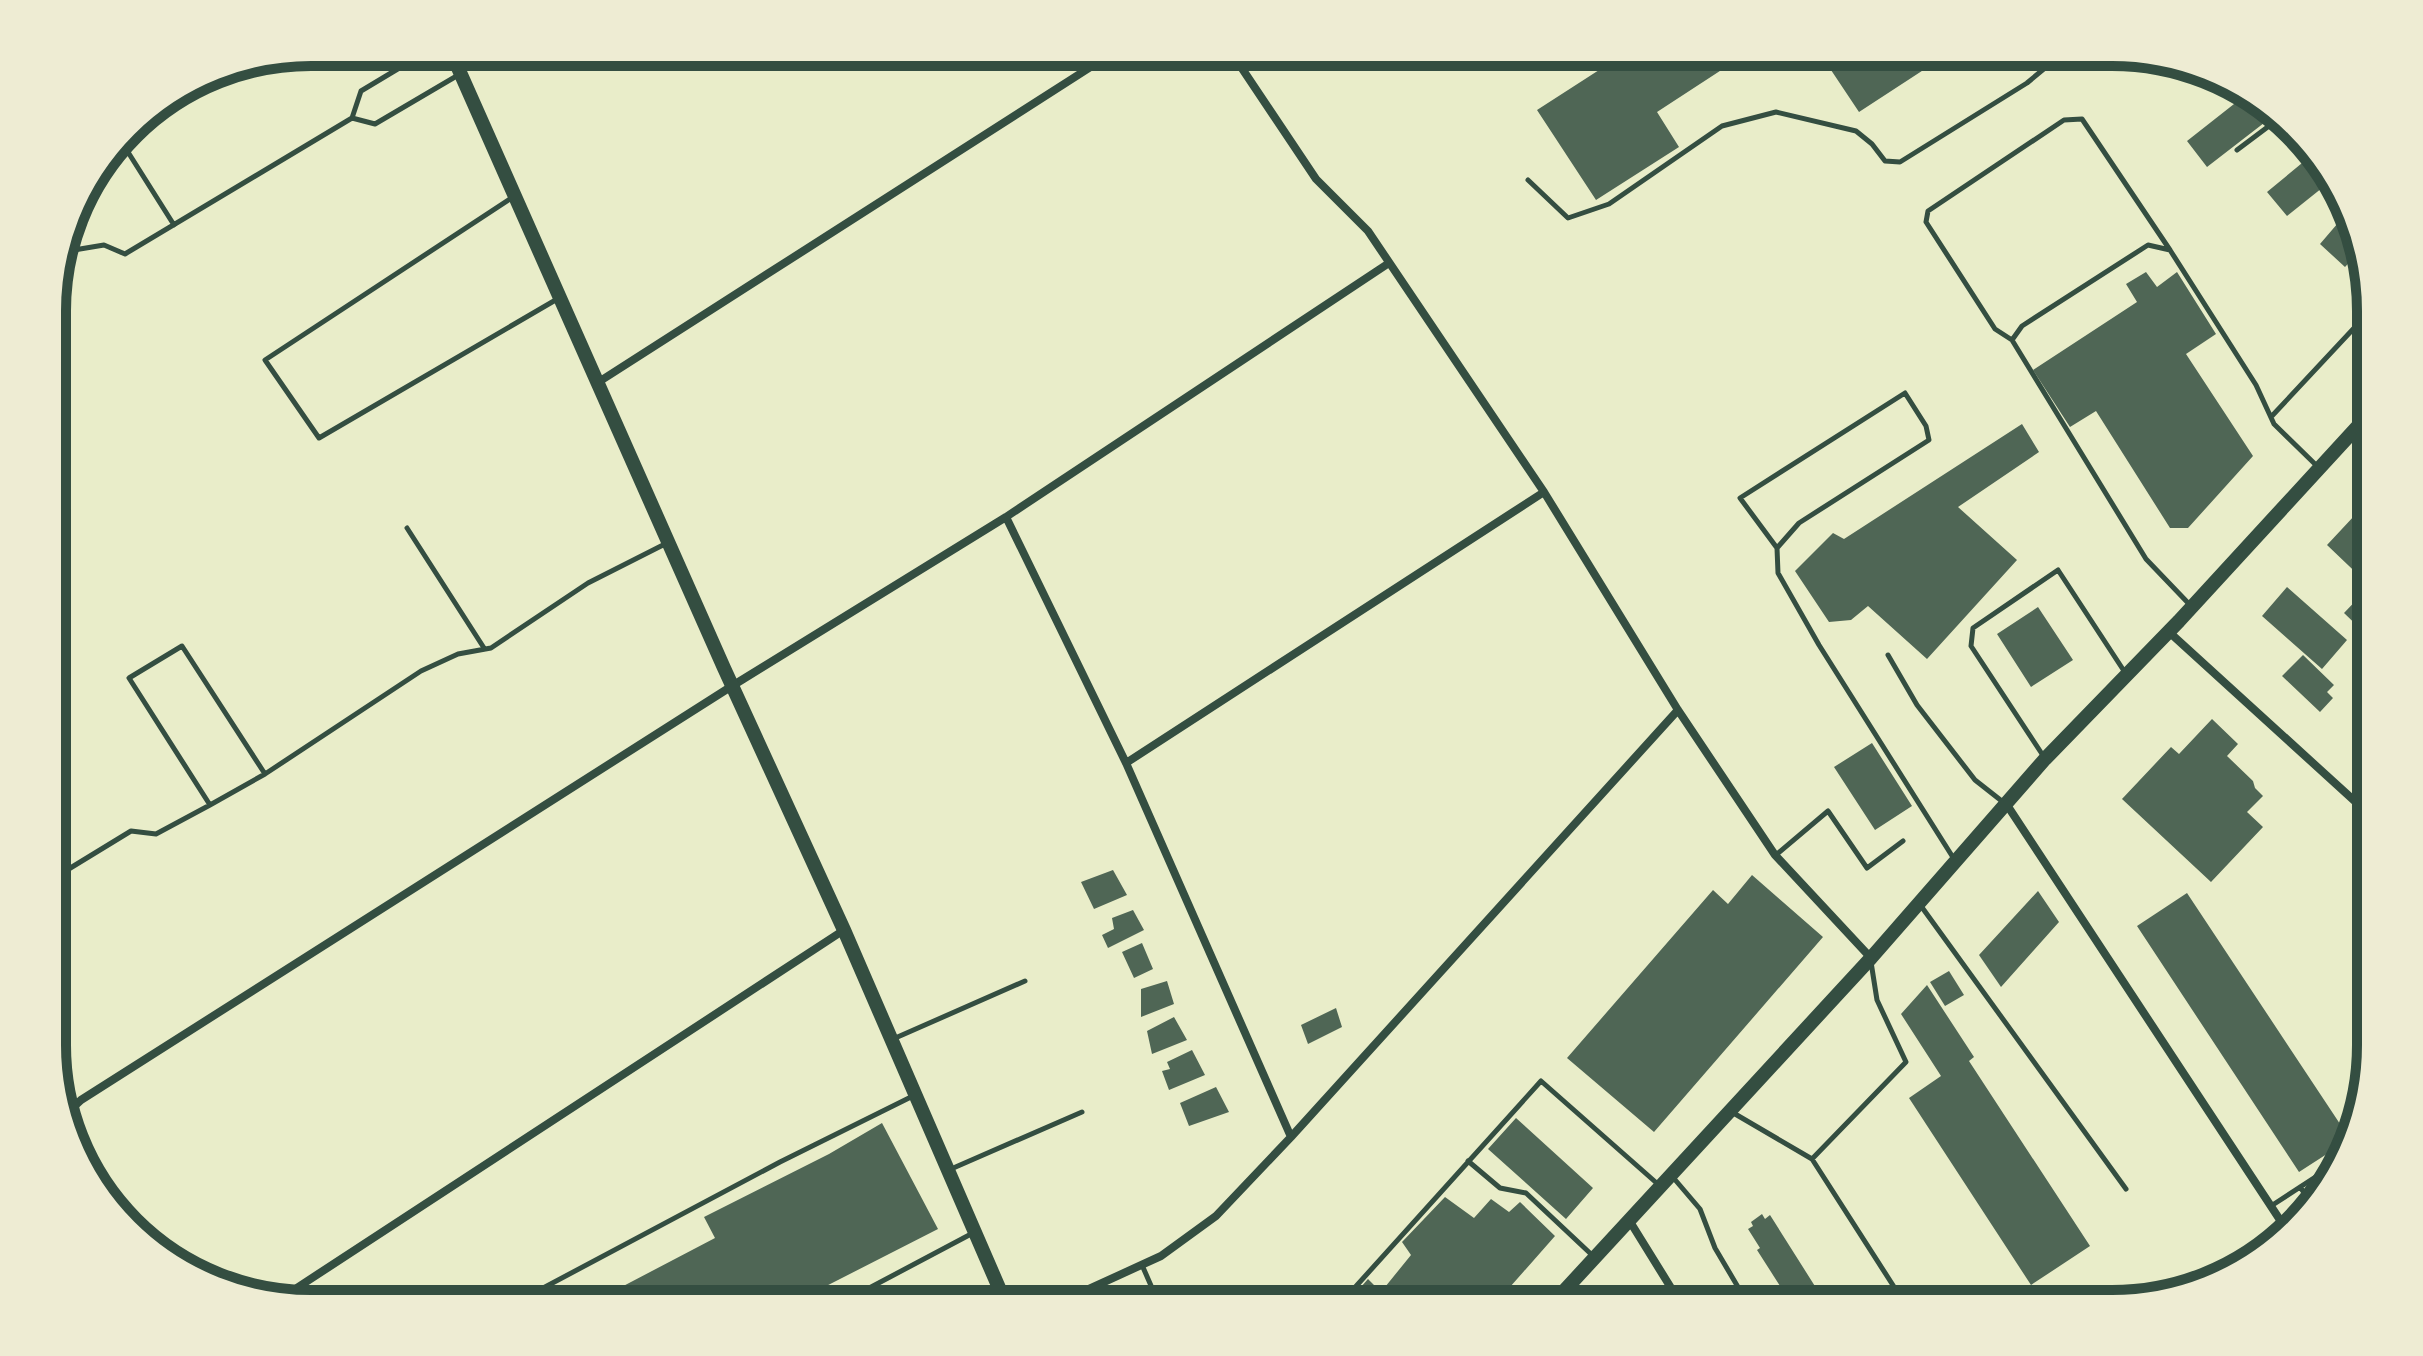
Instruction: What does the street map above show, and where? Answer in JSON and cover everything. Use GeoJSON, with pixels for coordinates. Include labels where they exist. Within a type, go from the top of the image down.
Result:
{"type":"FeatureCollection","features":[{"type":"Feature","properties":{"kind":"main road"},"geometry":{"type":"LineString","coordinates":[[457,67],[732,686],[844,930],[1000,1290]]}},
{"type":"Feature","properties":{"kind":"main road"},"geometry":{"type":"LineString","coordinates":[[1565,1289],[1871,958],[2045,759],[2169,632],[2356,428]]}},
{"type":"Feature","properties":{"kind":"street"},"geometry":{"type":"LineString","coordinates":[[1241,66],[1316,179],[1368,231],[1544,492],[1678,710],[1775,855],[1871,958]]}},
{"type":"Feature","properties":{"kind":"street"},"geometry":{"type":"LineString","coordinates":[[597,383],[1091,67]]}},
{"type":"Feature","properties":{"kind":"street"},"geometry":{"type":"LineString","coordinates":[[74,1107],[732,686],[1006,517],[1389,263]]}},
{"type":"Feature","properties":{"kind":"street"},"geometry":{"type":"LineString","coordinates":[[1126,763],[1544,492]]}},
{"type":"Feature","properties":{"kind":"street"},"geometry":{"type":"LineString","coordinates":[[1006,517],[1126,763],[1291,1137]]}},
{"type":"Feature","properties":{"kind":"street"},"geometry":{"type":"LineString","coordinates":[[2169,632],[2356,802]]}},
{"type":"Feature","properties":{"kind":"street"},"geometry":{"type":"LineString","coordinates":[[1095,1290],[1161,1256],[1216,1216],[1678,710]]}},
{"type":"Feature","properties":{"kind":"street"},"geometry":{"type":"LineString","coordinates":[[2007,805],[2281,1221]]}},
{"type":"Feature","properties":{"kind":"street"},"geometry":{"type":"LineString","coordinates":[[295,1289],[844,930]]}},
{"type":"Feature","properties":{"kind":"street"},"geometry":{"type":"LineString","coordinates":[[1629,1219],[1672,1289]]}},
{"type":"Feature","properties":{"kind":"lane"},"geometry":{"type":"LineString","coordinates":[[1528,180],[1568,218],[1609,204],[1722,126],[1776,112],[1856,131],[1872,144],[1885,161],[1900,162],[2027,83],[2047,66]]}},
{"type":"Feature","properties":{"kind":"lane"},"geometry":{"type":"LineString","coordinates":[[73,250],[104,245],[125,254],[352,118],[361,91],[401,67]]}},
{"type":"Feature","properties":{"kind":"lane"},"geometry":{"type":"LineString","coordinates":[[352,118],[375,124],[460,73]]}},
{"type":"Feature","properties":{"kind":"lane"},"geometry":{"type":"LineString","coordinates":[[2192,607],[2146,559],[2012,340],[1995,329],[1926,222],[1928,211],[2064,120],[2082,119],[2256,385],[2274,424],[2319,468]]}},
{"type":"Feature","properties":{"kind":"lane"},"geometry":{"type":"LineString","coordinates":[[2237,150],[2270,125]]}},
{"type":"Feature","properties":{"kind":"lane"},"geometry":{"type":"LineString","coordinates":[[126,150],[174,225]]}},
{"type":"Feature","properties":{"kind":"lane"},"geometry":{"type":"LineString","coordinates":[[514,196],[265,360],[319,438],[559,298]]}},
{"type":"Feature","properties":{"kind":"lane"},"geometry":{"type":"LineString","coordinates":[[2012,340],[2022,326],[2148,245],[2170,250]]}},
{"type":"Feature","properties":{"kind":"lane"},"geometry":{"type":"LineString","coordinates":[[2271,417],[2356,326]]}},
{"type":"Feature","properties":{"kind":"lane"},"geometry":{"type":"LineString","coordinates":[[1777,548],[1799,523],[1929,440],[1926,426],[1905,393],[1740,498],[1777,548],[1778,573],[1819,645],[1955,860]]}},
{"type":"Feature","properties":{"kind":"lane"},"geometry":{"type":"LineString","coordinates":[[407,528],[484,648]]}},
{"type":"Feature","properties":{"kind":"lane"},"geometry":{"type":"LineString","coordinates":[[66,871],[131,831],[156,834],[210,805],[265,774],[421,671],[458,654],[491,648],[588,583],[668,543]]}},
{"type":"Feature","properties":{"kind":"lane"},"geometry":{"type":"LineString","coordinates":[[2045,759],[1971,646],[1973,628],[2058,570],[2127,675]]}},
{"type":"Feature","properties":{"kind":"lane"},"geometry":{"type":"LineString","coordinates":[[210,805],[129,678],[182,646],[265,774]]}},
{"type":"Feature","properties":{"kind":"lane"},"geometry":{"type":"LineString","coordinates":[[1888,655],[1917,705],[1975,780],[2007,805]]}},
{"type":"Feature","properties":{"kind":"lane"},"geometry":{"type":"LineString","coordinates":[[1775,855],[1828,811],[1867,868],[1903,841]]}},
{"type":"Feature","properties":{"kind":"lane"},"geometry":{"type":"LineString","coordinates":[[1918,902],[2126,1189]]}},
{"type":"Feature","properties":{"kind":"lane"},"geometry":{"type":"LineString","coordinates":[[1812,1159],[1906,1062],[1877,1000],[1871,958]]}},
{"type":"Feature","properties":{"kind":"lane"},"geometry":{"type":"LineString","coordinates":[[892,1040],[1025,981]]}},
{"type":"Feature","properties":{"kind":"lane"},"geometry":{"type":"LineString","coordinates":[[1353,1289],[1541,1081],[1660,1186]]}},
{"type":"Feature","properties":{"kind":"lane"},"geometry":{"type":"LineString","coordinates":[[540,1290],[780,1162],[916,1095]]}},
{"type":"Feature","properties":{"kind":"lane"},"geometry":{"type":"LineString","coordinates":[[1730,1111],[1812,1159],[1895,1289]]}},
{"type":"Feature","properties":{"kind":"lane"},"geometry":{"type":"LineString","coordinates":[[950,1170],[1082,1112]]}},
{"type":"Feature","properties":{"kind":"lane"},"geometry":{"type":"LineString","coordinates":[[1468,1161],[1500,1188],[1526,1193],[1595,1257]]}},
{"type":"Feature","properties":{"kind":"lane"},"geometry":{"type":"LineString","coordinates":[[1671,1174],[1700,1209],[1715,1248],[1739,1289]]}},
{"type":"Feature","properties":{"kind":"lane"},"geometry":{"type":"LineString","coordinates":[[2271,1206],[2320,1174]]}},
{"type":"Feature","properties":{"kind":"lane"},"geometry":{"type":"LineString","coordinates":[[2300,1187],[2305,1195]]}},
{"type":"Feature","properties":{"kind":"lane"},"geometry":{"type":"LineString","coordinates":[[866,1290],[976,1232]]}},
{"type":"Feature","properties":{"kind":"lane"},"geometry":{"type":"LineString","coordinates":[[1142,1264],[1153,1290]]}},
{"type":"Feature","properties":{"kind":"building"},"geometry":{"type":"Polygon","coordinates":[[[1605,66],[1727,66],[1657,112],[1679,147],[1596,200],[1537,110],[1605,66]]]}},
{"type":"Feature","properties":{"kind":"building"},"geometry":{"type":"Polygon","coordinates":[[[1828,66],[1929,66],[1859,112],[1828,66]]]}},
{"type":"Feature","properties":{"kind":"building"},"geometry":{"type":"Polygon","coordinates":[[[2238,101],[2266,121],[2207,167],[2187,141],[2238,101]]]}},
{"type":"Feature","properties":{"kind":"building"},"geometry":{"type":"Polygon","coordinates":[[[2305,161],[2323,187],[2287,216],[2267,192],[2305,161]]]}},
{"type":"Feature","properties":{"kind":"building"},"geometry":{"type":"Polygon","coordinates":[[[2340,221],[2351,260],[2345,267],[2320,244],[2340,221]]]}},
{"type":"Feature","properties":{"kind":"building"},"geometry":{"type":"Polygon","coordinates":[[[2146,272],[2157,287],[2177,272],[2216,334],[2186,354],[2253,456],[2188,528],[2170,528],[2096,411],[2070,427],[2033,370],[2137,302],[2126,284],[2146,272]]]}},
{"type":"Feature","properties":{"kind":"building"},"geometry":{"type":"Polygon","coordinates":[[[2022,424],[2039,452],[1958,507],[2017,560],[1927,659],[1868,606],[1851,620],[1829,622],[1795,571],[1833,533],[1844,539],[2022,424]]]}},
{"type":"Feature","properties":{"kind":"building"},"geometry":{"type":"Polygon","coordinates":[[[2355,515],[2356,573],[2327,545],[2355,515]]]}},
{"type":"Feature","properties":{"kind":"building"},"geometry":{"type":"Polygon","coordinates":[[[2287,587],[2347,640],[2322,669],[2262,616],[2287,587]]]}},
{"type":"Feature","properties":{"kind":"building"},"geometry":{"type":"Polygon","coordinates":[[[2356,600],[2356,625],[2344,613],[2356,600]]]}},
{"type":"Feature","properties":{"kind":"building"},"geometry":{"type":"Polygon","coordinates":[[[2038,607],[2073,660],[2031,687],[1997,634],[2038,607]]]}},
{"type":"Feature","properties":{"kind":"building"},"geometry":{"type":"Polygon","coordinates":[[[2303,655],[2334,685],[2327,692],[2333,698],[2320,712],[2282,676],[2303,655]]]}},
{"type":"Feature","properties":{"kind":"building"},"geometry":{"type":"Polygon","coordinates":[[[2212,719],[2238,744],[2227,756],[2253,781],[2263,796],[2247,812],[2263,827],[2211,882],[2122,799],[2171,747],[2179,754],[2212,719]]]}},
{"type":"Feature","properties":{"kind":"building"},"geometry":{"type":"Polygon","coordinates":[[[1872,743],[1912,806],[1875,830],[1834,767],[1872,743]]]}},
{"type":"Feature","properties":{"kind":"building"},"geometry":{"type":"Polygon","coordinates":[[[1113,870],[1127,895],[1094,909],[1081,882],[1113,870]]]}},
{"type":"Feature","properties":{"kind":"building"},"geometry":{"type":"Polygon","coordinates":[[[1752,875],[1823,937],[1654,1132],[1567,1058],[1713,890],[1728,904],[1752,875]]]}},
{"type":"Feature","properties":{"kind":"building"},"geometry":{"type":"Polygon","coordinates":[[[2038,891],[2059,922],[2001,987],[1979,955],[2038,891]]]}},
{"type":"Feature","properties":{"kind":"building"},"geometry":{"type":"Polygon","coordinates":[[[2187,893],[2343,1128],[2333,1150],[2299,1172],[2137,926],[2187,893]]]}},
{"type":"Feature","properties":{"kind":"building"},"geometry":{"type":"Polygon","coordinates":[[[1133,910],[1144,930],[1108,948],[1102,935],[1114,929],[1112,918],[1133,910]]]}},
{"type":"Feature","properties":{"kind":"building"},"geometry":{"type":"Polygon","coordinates":[[[1142,943],[1153,969],[1134,978],[1122,952],[1142,943]]]}},
{"type":"Feature","properties":{"kind":"building"},"geometry":{"type":"Polygon","coordinates":[[[1949,971],[1964,995],[1945,1006],[1930,982],[1949,971]]]}},
{"type":"Feature","properties":{"kind":"building"},"geometry":{"type":"Polygon","coordinates":[[[1167,981],[1174,1004],[1141,1017],[1141,989],[1167,981]]]}},
{"type":"Feature","properties":{"kind":"building"},"geometry":{"type":"Polygon","coordinates":[[[1927,985],[1974,1057],[1969,1061],[2090,1246],[2031,1285],[1909,1098],[1941,1076],[1901,1014],[1927,985]]]}},
{"type":"Feature","properties":{"kind":"building"},"geometry":{"type":"Polygon","coordinates":[[[1336,1008],[1342,1027],[1308,1044],[1301,1025],[1336,1008]]]}},
{"type":"Feature","properties":{"kind":"building"},"geometry":{"type":"Polygon","coordinates":[[[1174,1017],[1187,1040],[1152,1054],[1147,1031],[1174,1017]]]}},
{"type":"Feature","properties":{"kind":"building"},"geometry":{"type":"Polygon","coordinates":[[[1192,1050],[1205,1075],[1169,1090],[1162,1071],[1170,1069],[1167,1062],[1192,1050]]]}},
{"type":"Feature","properties":{"kind":"building"},"geometry":{"type":"Polygon","coordinates":[[[1216,1087],[1229,1112],[1189,1126],[1180,1103],[1216,1087]]]}},
{"type":"Feature","properties":{"kind":"building"},"geometry":{"type":"Polygon","coordinates":[[[1516,1118],[1593,1188],[1566,1219],[1488,1149],[1516,1118]]]}},
{"type":"Feature","properties":{"kind":"building"},"geometry":{"type":"Polygon","coordinates":[[[882,1123],[938,1229],[819,1290],[616,1290],[715,1238],[704,1217],[829,1154],[882,1123]]]}},
{"type":"Feature","properties":{"kind":"building"},"geometry":{"type":"Polygon","coordinates":[[[1445,1197],[1474,1218],[1491,1199],[1509,1212],[1520,1202],[1555,1236],[1508,1289],[1383,1289],[1411,1255],[1402,1242],[1445,1197]]]}},
{"type":"Feature","properties":{"kind":"building"},"geometry":{"type":"Polygon","coordinates":[[[1762,1214],[1765,1219],[1770,1215],[1817,1289],[1782,1289],[1757,1250],[1760,1248],[1748,1229],[1753,1226],[1751,1222],[1762,1214]]]}},
{"type":"Feature","properties":{"kind":"building"},"geometry":{"type":"Polygon","coordinates":[[[1368,1279],[1378,1289],[1359,1289],[1368,1279]]]}}]}
